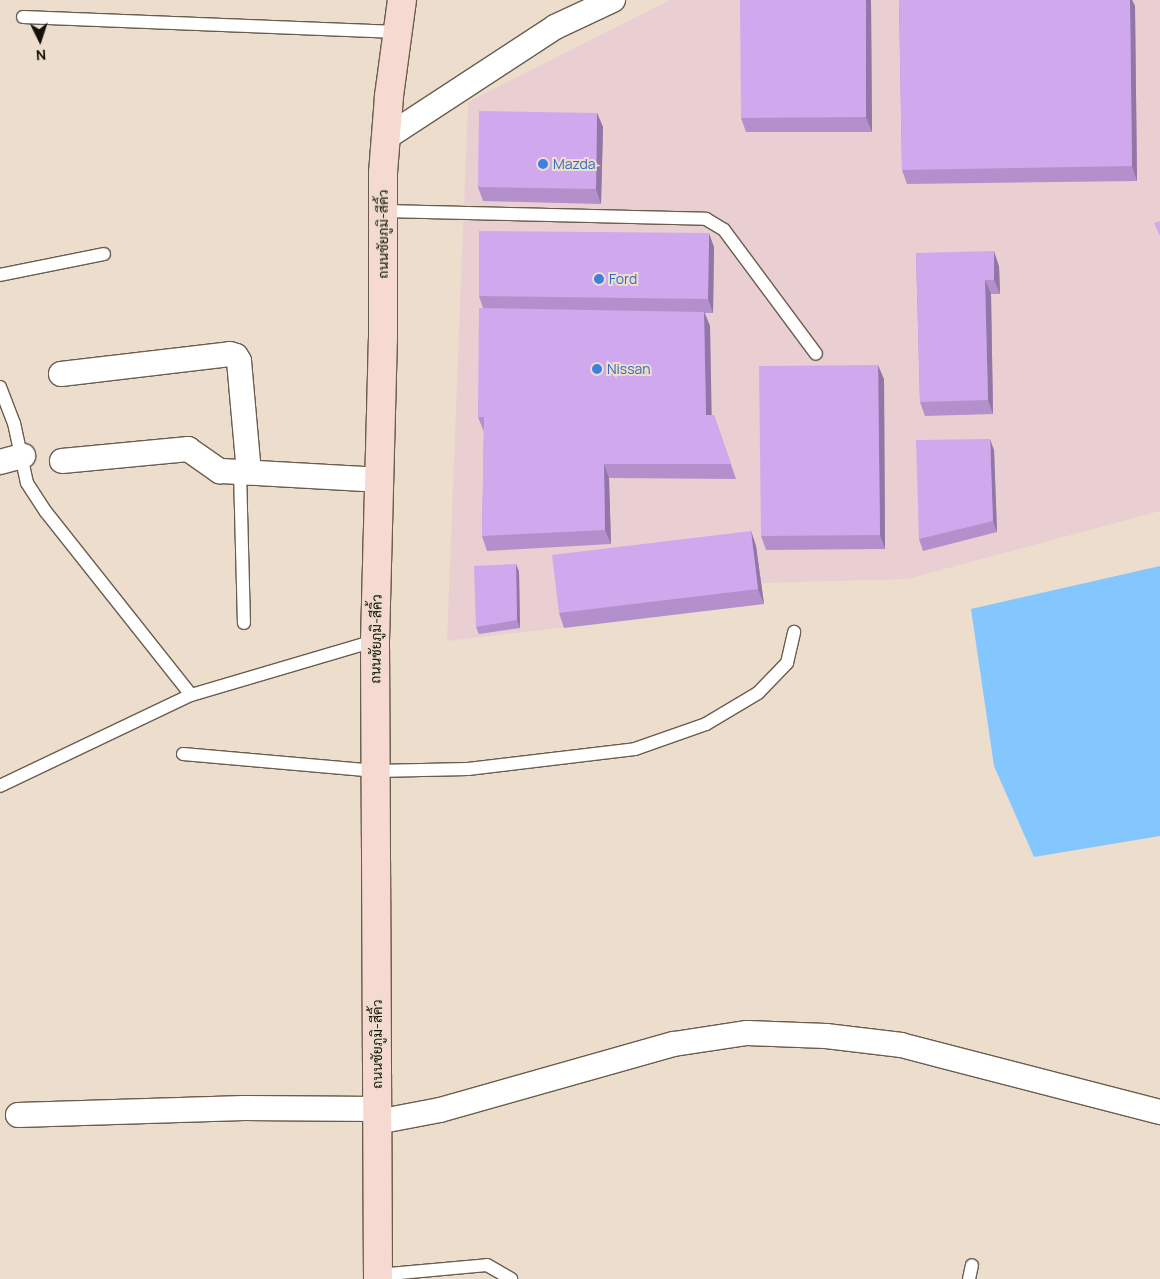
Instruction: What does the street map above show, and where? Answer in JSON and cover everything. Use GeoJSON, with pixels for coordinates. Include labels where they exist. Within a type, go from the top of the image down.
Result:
{"type":"FeatureCollection","features":[{"type":"Feature","properties":{"kind":"main road","name":"ถนนชัยภูมิ-สีคิ้ว"},"geometry":{"type":"LineString","coordinates":[[378,1277],[375,641],[384,211],[383,173],[402,0]]}},
{"type":"Feature","properties":{"kind":"street"},"geometry":{"type":"LineString","coordinates":[[387,137],[555,27],[613,0]]}},
{"type":"Feature","properties":{"kind":"street"},"geometry":{"type":"LineString","coordinates":[[60,374],[230,354],[236,356],[239,362],[245,473]]}},
{"type":"Feature","properties":{"kind":"street"},"geometry":{"type":"LineString","coordinates":[[62,461],[188,449],[220,472],[379,480]]}},
{"type":"Feature","properties":{"kind":"street"},"geometry":{"type":"LineString","coordinates":[[0,462],[23,456]]}},
{"type":"Feature","properties":{"kind":"street"},"geometry":{"type":"LineString","coordinates":[[18,1114],[244,1108],[377,1116],[440,1110],[674,1044],[747,1033],[826,1036],[901,1045],[1160,1112]]}},
{"type":"Feature","properties":{"kind":"lane"},"geometry":{"type":"LineString","coordinates":[[24,17],[398,32]]}},
{"type":"Feature","properties":{"kind":"lane"},"geometry":{"type":"LineString","coordinates":[[384,211],[706,219],[724,230],[816,354]]}},
{"type":"Feature","properties":{"kind":"lane"},"geometry":{"type":"LineString","coordinates":[[0,275],[104,254]]}},
{"type":"Feature","properties":{"kind":"lane"},"geometry":{"type":"LineString","coordinates":[[0,387],[23,456],[27,483],[46,512],[191,695]]}},
{"type":"Feature","properties":{"kind":"lane"},"geometry":{"type":"LineString","coordinates":[[244,623],[245,473]]}},
{"type":"Feature","properties":{"kind":"lane"},"geometry":{"type":"LineString","coordinates":[[183,754],[376,770],[468,769],[635,748],[706,724],[758,693],[787,663],[794,632]]}},
{"type":"Feature","properties":{"kind":"lane"},"geometry":{"type":"LineString","coordinates":[[0,786],[191,695],[375,641]]}},
{"type":"Feature","properties":{"kind":"lane"},"geometry":{"type":"LineString","coordinates":[[378,1277],[486,1265],[511,1279]]}},
{"type":"Feature","properties":{"kind":"lane"},"geometry":{"type":"LineString","coordinates":[[969,1279],[972,1265]]}},
{"type":"Feature","properties":{"kind":"shaded area"},"geometry":{"type":"Polygon","coordinates":[[[670,0],[1160,0],[1160,511],[907,579],[761,583],[763,604],[447,641],[468,102],[670,0]]]}},
{"type":"Feature","properties":{"kind":"water"},"geometry":{"type":"Polygon","coordinates":[[[1160,566],[1160,836],[1034,857],[994,766],[971,609],[1160,566]]]}},
{"type":"Feature","properties":{"kind":"building"},"geometry":{"type":"Polygon","coordinates":[[[740,0],[866,0],[866,117],[741,118],[740,0]]]}},
{"type":"Feature","properties":{"kind":"building"},"geometry":{"type":"Polygon","coordinates":[[[899,0],[1130,0],[1132,166],[902,170],[899,0]]]}},
{"type":"Feature","properties":{"kind":"building","name":"Mazda"},"geometry":{"type":"Polygon","coordinates":[[[479,111],[597,113],[596,189],[478,187],[479,111]]]}},
{"type":"Feature","properties":{"kind":"building"},"geometry":{"type":"Polygon","coordinates":[[[1160,221],[1160,236],[1154,223],[1160,221]]]}},
{"type":"Feature","properties":{"kind":"building","name":"Ford"},"geometry":{"type":"Polygon","coordinates":[[[479,231],[709,233],[708,299],[479,296],[479,231]]]}},
{"type":"Feature","properties":{"kind":"building"},"geometry":{"type":"Polygon","coordinates":[[[994,251],[994,280],[985,280],[988,400],[920,402],[916,253],[994,251]]]}},
{"type":"Feature","properties":{"kind":"building"},"geometry":{"type":"Polygon","coordinates":[[[479,308],[704,312],[706,415],[714,415],[731,464],[604,464],[605,530],[482,536],[484,417],[478,417],[479,308]]]}},
{"type":"Feature","properties":{"kind":"building"},"geometry":{"type":"Polygon","coordinates":[[[878,365],[880,535],[761,536],[759,366],[878,365]]]}},
{"type":"Feature","properties":{"kind":"building"},"geometry":{"type":"Polygon","coordinates":[[[990,439],[993,521],[919,539],[916,440],[990,439]]]}},
{"type":"Feature","properties":{"kind":"building"},"geometry":{"type":"Polygon","coordinates":[[[751,531],[758,589],[559,613],[552,555],[751,531]]]}},
{"type":"Feature","properties":{"kind":"building"},"geometry":{"type":"Polygon","coordinates":[[[516,564],[517,620],[476,627],[474,566],[516,564]]]}},
{"type":"Feature","properties":{"kind":"place","name":"Mazda"},"geometry":{"type":"Point","coordinates":[543,164]}},
{"type":"Feature","properties":{"kind":"place","name":"Ford"},"geometry":{"type":"Point","coordinates":[599,279]}},
{"type":"Feature","properties":{"kind":"place","name":"Nissan"},"geometry":{"type":"Point","coordinates":[597,369]}}]}
